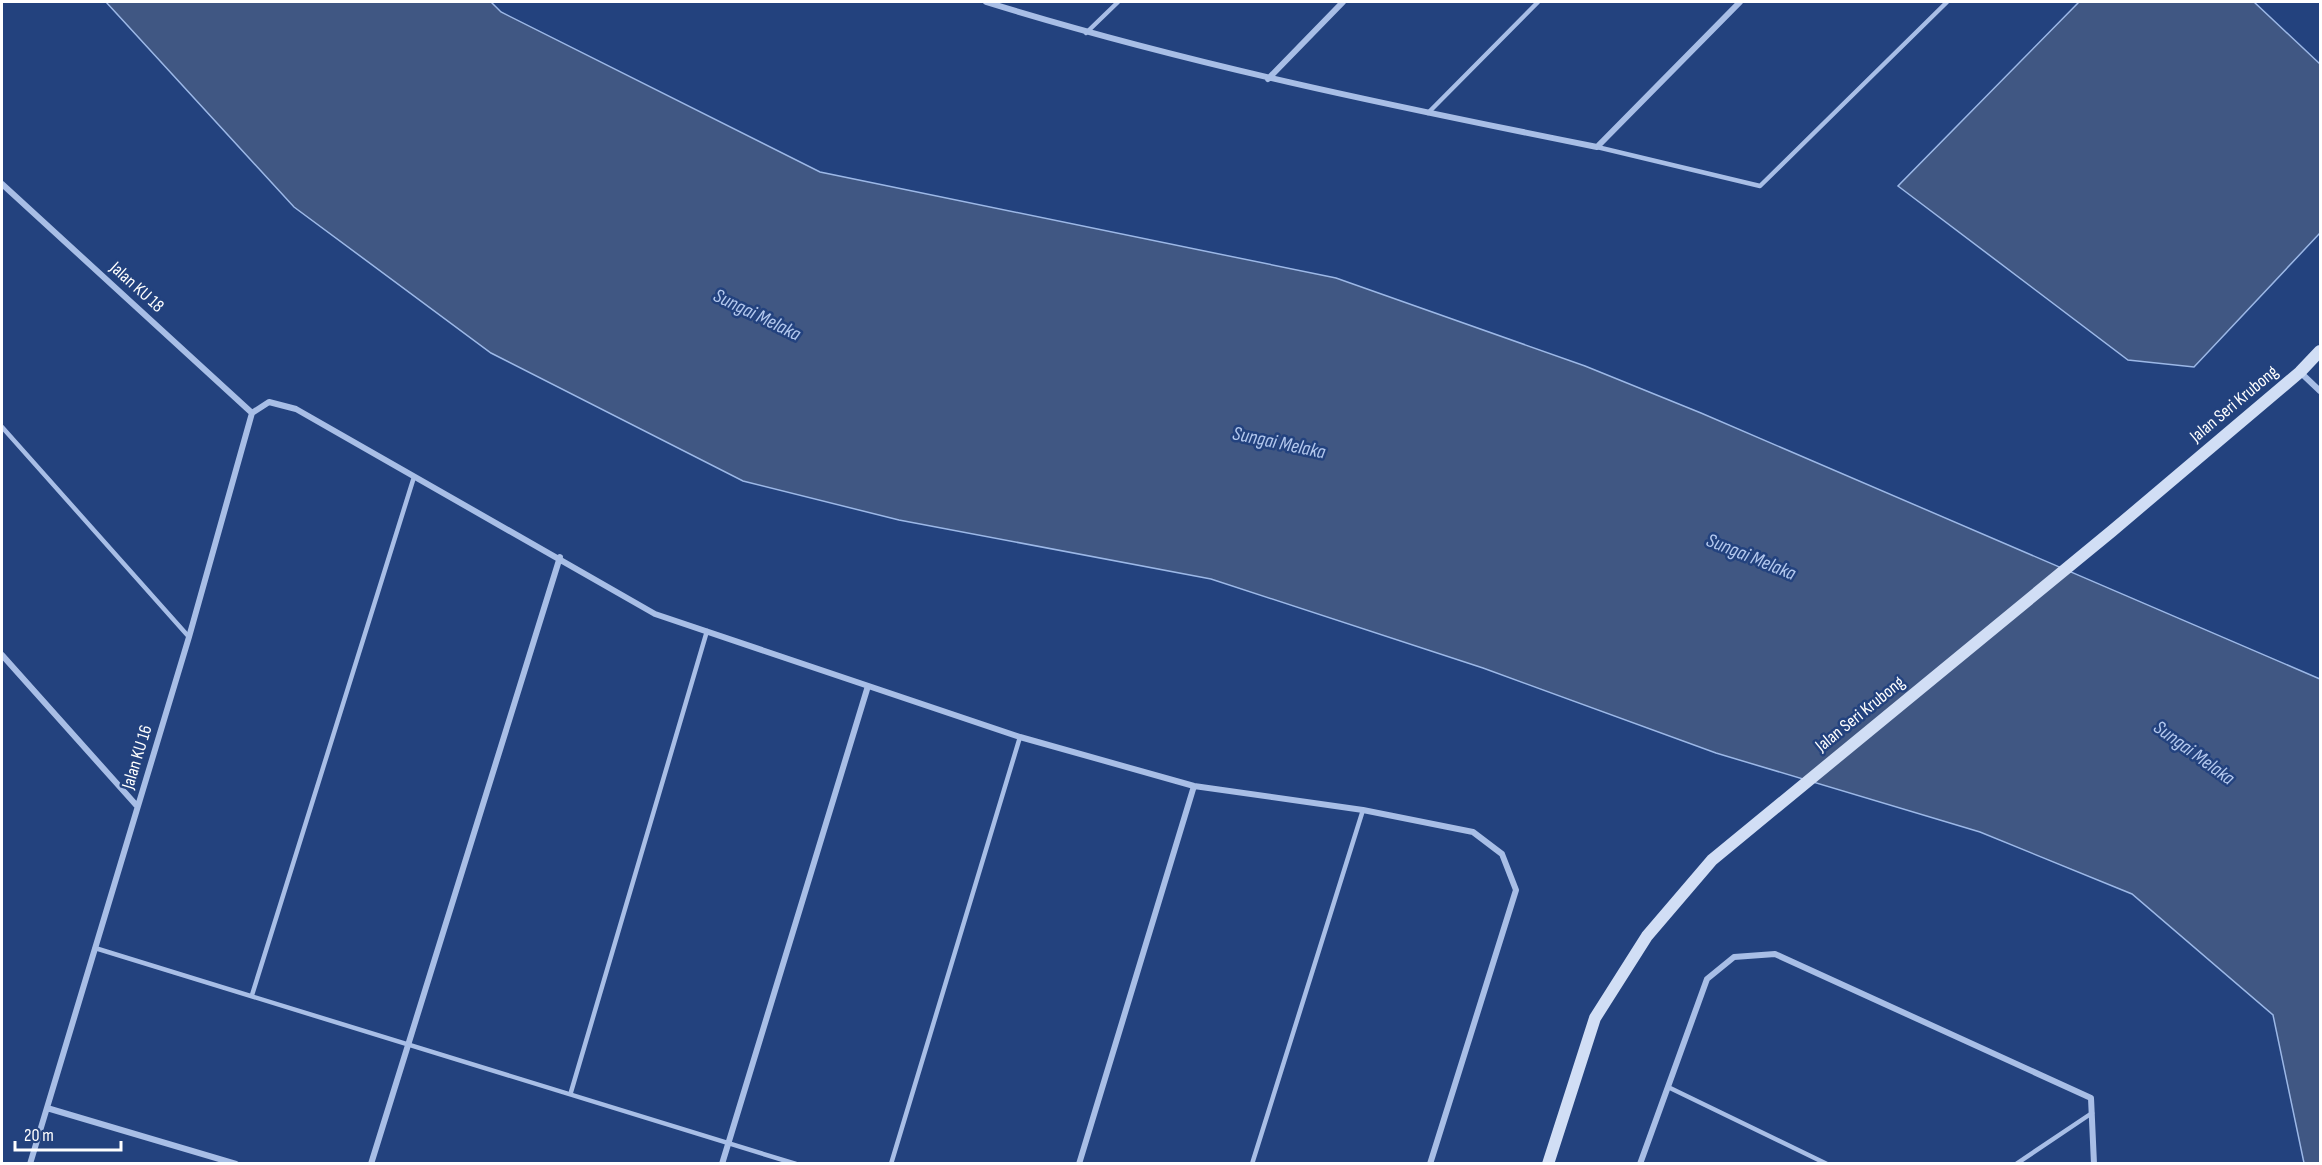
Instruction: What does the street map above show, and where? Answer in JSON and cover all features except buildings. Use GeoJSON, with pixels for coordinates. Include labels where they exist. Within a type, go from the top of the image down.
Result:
{"type":"FeatureCollection","features":[{"type":"Feature","properties":{"kind":"street"},"geometry":{"type":"LineString","coordinates":[[986,2],[1086,33],[1268,79],[1428,114],[1597,147],[1740,2]]}},
{"type":"Feature","properties":{"kind":"street"},"geometry":{"type":"LineString","coordinates":[[1268,79],[1343,2]]}},
{"type":"Feature","properties":{"kind":"street","name":"Jalan KU 18"},"geometry":{"type":"LineString","coordinates":[[2,184],[252,413]]}},
{"type":"Feature","properties":{"kind":"street","name":"Jalan Seri Krubong"},"geometry":{"type":"LineString","coordinates":[[1548,1164],[1595,1018],[1647,936],[1712,860],[2112,531],[2300,372],[2320,351]]}},
{"type":"Feature","properties":{"kind":"street"},"geometry":{"type":"LineString","coordinates":[[2300,372],[2320,391]]}},
{"type":"Feature","properties":{"kind":"street"},"geometry":{"type":"LineString","coordinates":[[252,413],[269,402],[296,409],[656,614],[1020,737],[1194,786],[1363,810],[1473,832],[1502,854],[1516,890],[1430,1164]]}},
{"type":"Feature","properties":{"kind":"street","name":"Jalan KU 16"},"geometry":{"type":"LineString","coordinates":[[30,1164],[189,637],[252,413]]}},
{"type":"Feature","properties":{"kind":"street"},"geometry":{"type":"LineString","coordinates":[[372,1164],[561,558]]}},
{"type":"Feature","properties":{"kind":"street"},"geometry":{"type":"LineString","coordinates":[[2,655],[137,806]]}},
{"type":"Feature","properties":{"kind":"street"},"geometry":{"type":"LineString","coordinates":[[722,1164],[868,686]]}},
{"type":"Feature","properties":{"kind":"street"},"geometry":{"type":"LineString","coordinates":[[1079,1164],[1194,786]]}},
{"type":"Feature","properties":{"kind":"street"},"geometry":{"type":"LineString","coordinates":[[1640,1164],[1707,979],[1734,957],[1775,954],[2091,1098],[2094,1164]]}},
{"type":"Feature","properties":{"kind":"street"},"geometry":{"type":"LineString","coordinates":[[47,1108],[236,1164]]}},
{"type":"Feature","properties":{"kind":"lane"},"geometry":{"type":"LineString","coordinates":[[1086,33],[1118,2]]}},
{"type":"Feature","properties":{"kind":"lane"},"geometry":{"type":"LineString","coordinates":[[1428,114],[1538,2]]}},
{"type":"Feature","properties":{"kind":"lane"},"geometry":{"type":"LineString","coordinates":[[1597,147],[1761,186],[1947,2]]}},
{"type":"Feature","properties":{"kind":"lane"},"geometry":{"type":"LineString","coordinates":[[2,427],[189,637]]}},
{"type":"Feature","properties":{"kind":"lane"},"geometry":{"type":"LineString","coordinates":[[252,995],[414,477]]}},
{"type":"Feature","properties":{"kind":"lane"},"geometry":{"type":"LineString","coordinates":[[571,1092],[707,631]]}},
{"type":"Feature","properties":{"kind":"lane"},"geometry":{"type":"LineString","coordinates":[[891,1164],[1020,737]]}},
{"type":"Feature","properties":{"kind":"lane"},"geometry":{"type":"LineString","coordinates":[[1252,1164],[1363,810]]}},
{"type":"Feature","properties":{"kind":"lane"},"geometry":{"type":"LineString","coordinates":[[95,948],[571,1092],[796,1164]]}},
{"type":"Feature","properties":{"kind":"lane"},"geometry":{"type":"LineString","coordinates":[[1668,1087],[1827,1164]]}},
{"type":"Feature","properties":{"kind":"lane"},"geometry":{"type":"LineString","coordinates":[[2016,1164],[2092,1113]]}},
{"type":"Feature","properties":{"kind":"water","name":"Sungai Melaka"},"geometry":{"type":"Polygon","coordinates":[[[106,2],[491,2],[501,12],[820,172],[1336,278],[1585,366],[1701,413],[2320,679],[2320,1163],[2304,1163],[2273,1015],[2132,894],[1980,832],[1716,753],[1483,668],[1211,579],[899,520],[743,481],[491,353],[294,207],[106,2]]]}},
{"type":"Feature","properties":{"kind":"water"},"geometry":{"type":"Polygon","coordinates":[[[2079,2],[2254,2],[2320,64],[2320,233],[2194,367],[2128,360],[1898,186],[2079,2]]]}}]}
